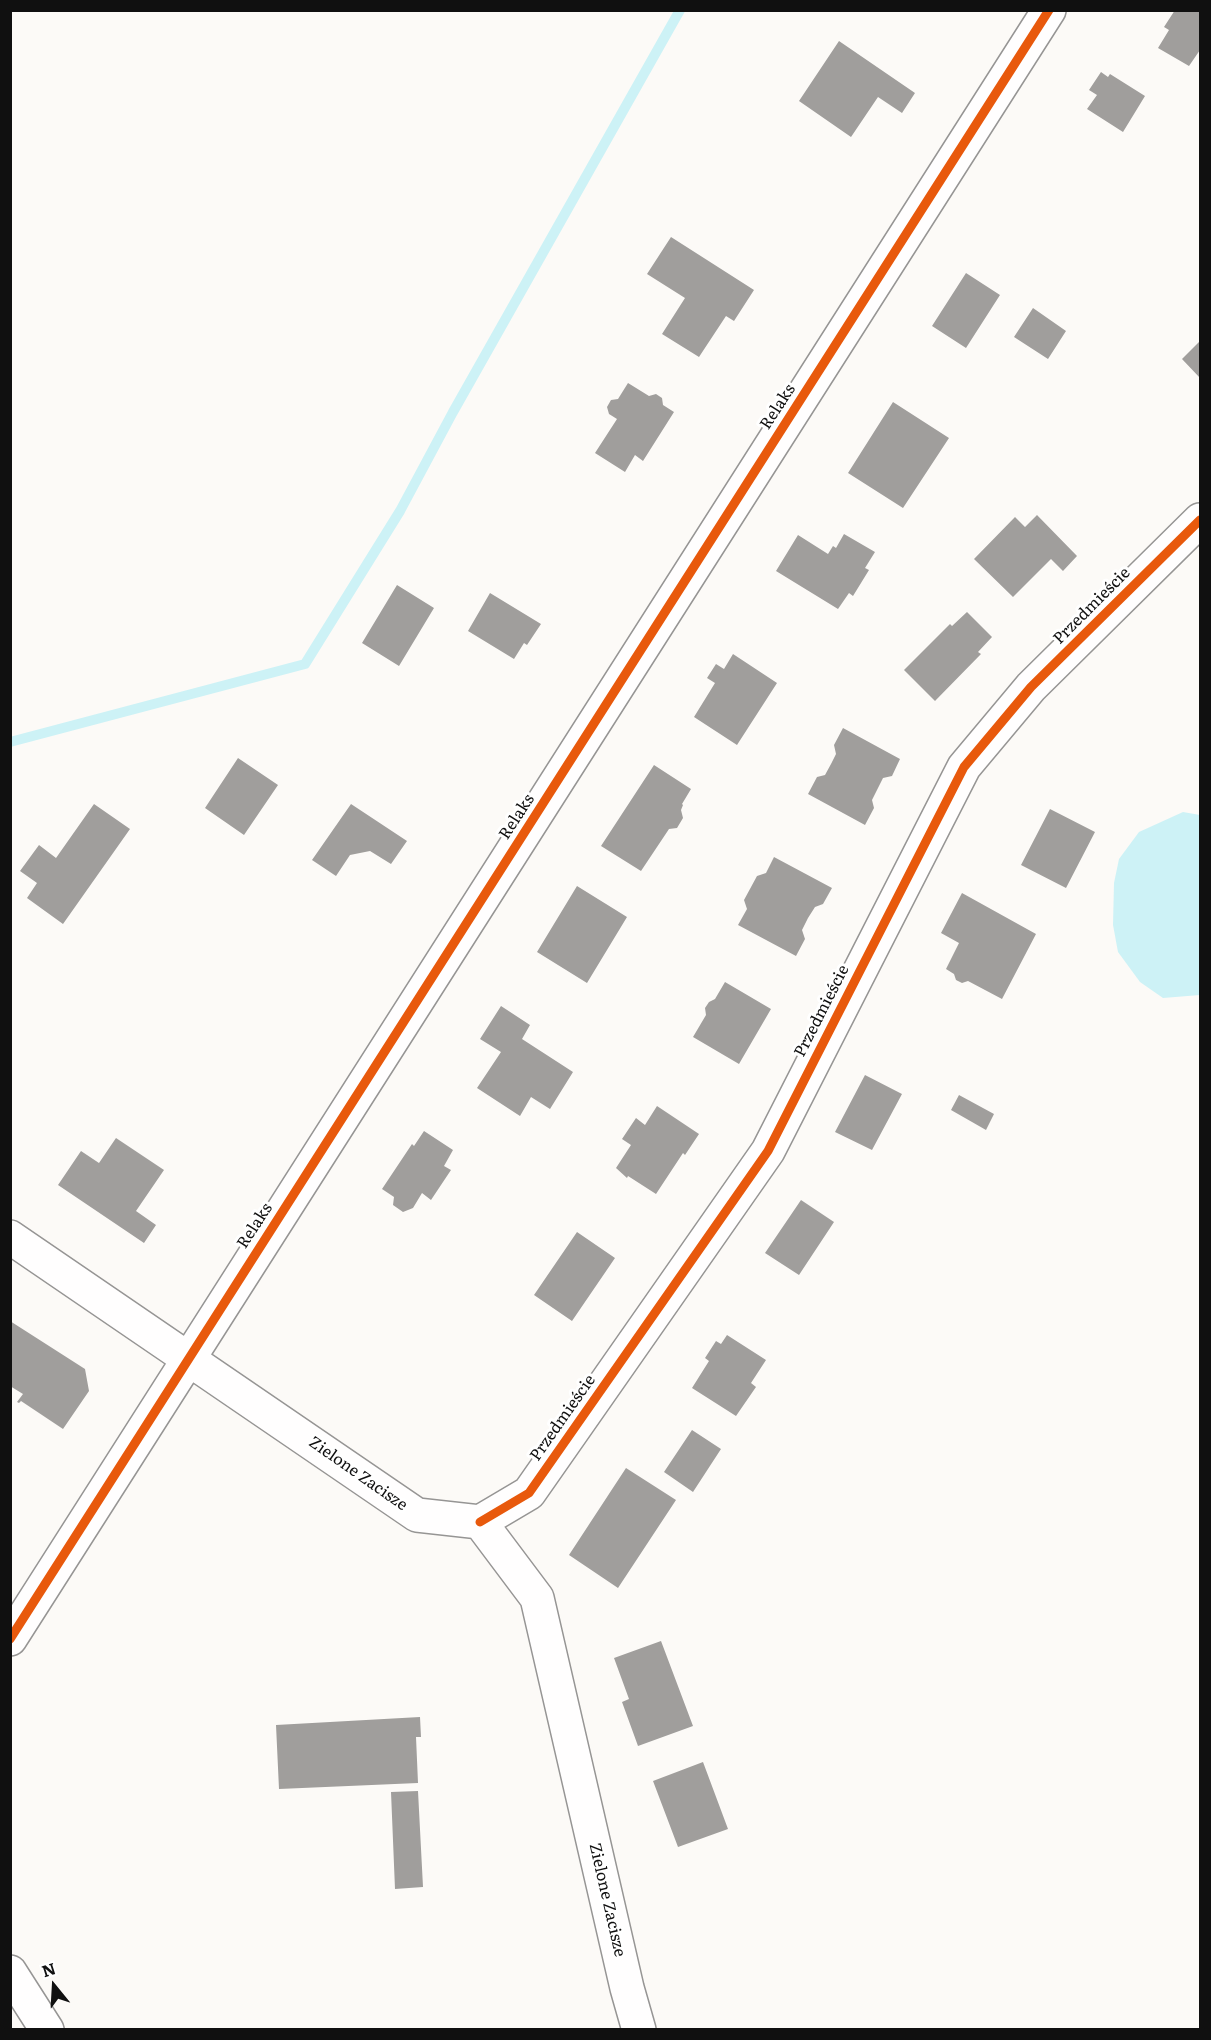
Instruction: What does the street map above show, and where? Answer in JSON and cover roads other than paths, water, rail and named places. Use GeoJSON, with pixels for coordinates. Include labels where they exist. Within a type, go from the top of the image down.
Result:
{"type":"FeatureCollection","features":[{"type":"Feature","properties":{"kind":"street","name":"Relaks"},"geometry":{"type":"LineString","coordinates":[[10,1639],[1049,10]]}},
{"type":"Feature","properties":{"kind":"street","name":"Przedmieście"},"geometry":{"type":"LineString","coordinates":[[480,1522],[529,1492],[768,1151],[939,811],[964,767],[1031,687],[1200,520]]}},
{"type":"Feature","properties":{"kind":"street","name":"Zielone Zacisze"},"geometry":{"type":"LineString","coordinates":[[10,1237],[417,1515],[480,1522],[537,1598],[627,1988],[639,2030]]}},
{"type":"Feature","properties":{"kind":"street"},"geometry":{"type":"LineString","coordinates":[[10,1972],[47,2030]]}},
{"type":"Feature","properties":{"kind":"water"},"geometry":{"type":"Polygon","coordinates":[[[1183,812],[1200,815],[1200,995],[1163,998],[1140,982],[1118,952],[1113,925],[1114,883],[1119,859],[1139,832],[1183,812]]]}},
{"type":"Feature","properties":{"kind":"waterway"},"geometry":{"type":"LineString","coordinates":[[10,742],[305,664],[400,511],[453,412],[680,10]]}}]}
